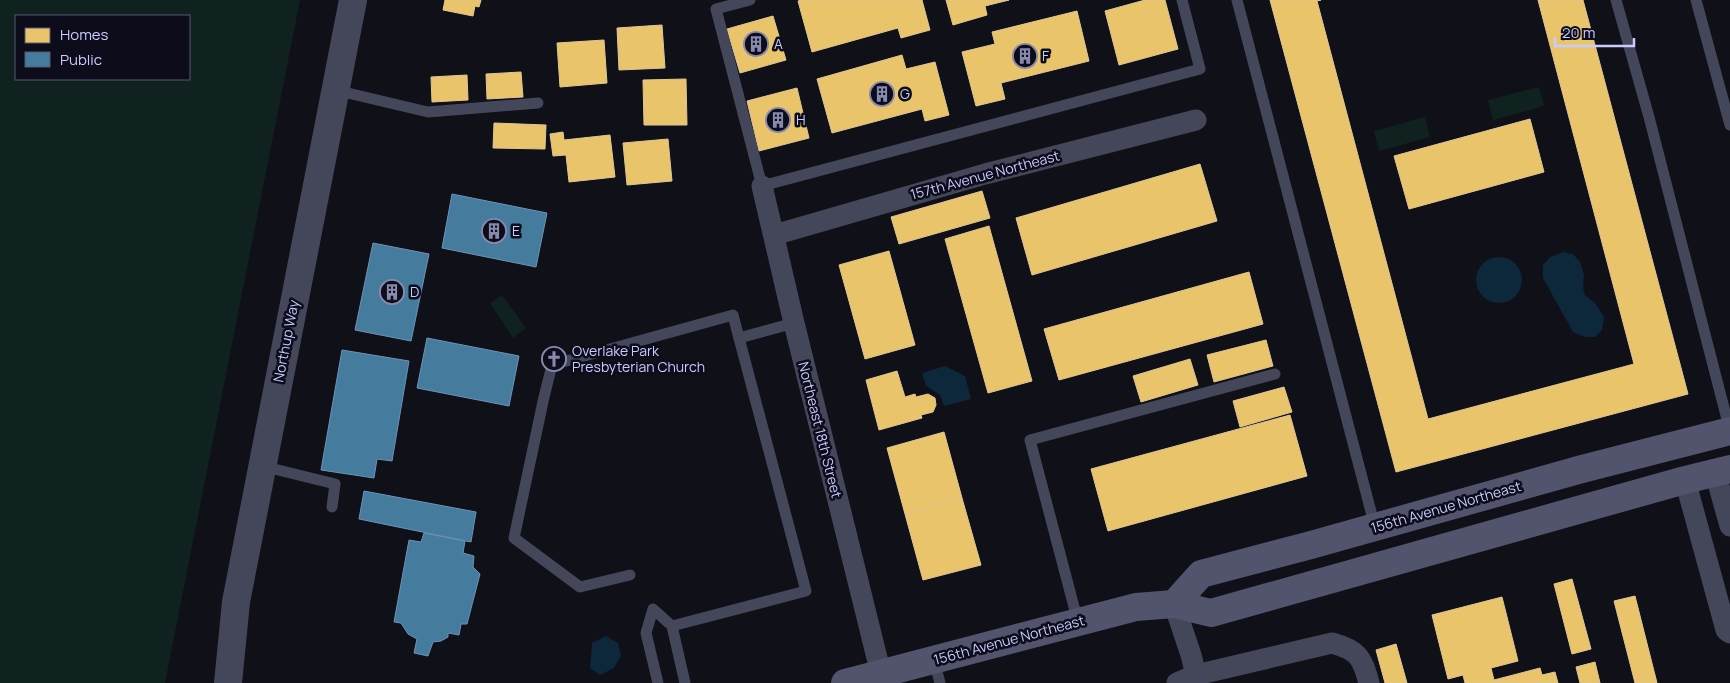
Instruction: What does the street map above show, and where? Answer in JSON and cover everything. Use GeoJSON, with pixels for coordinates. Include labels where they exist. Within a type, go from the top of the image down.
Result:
{"type":"FeatureCollection","features":[{"type":"Feature","properties":{"kind":"main road","name":"156th Avenue Northeast"},"geometry":{"type":"LineString","coordinates":[[1174,604],[1201,574],[1730,431]]}},
{"type":"Feature","properties":{"kind":"main road","name":"156th Avenue Northeast"},"geometry":{"type":"LineString","coordinates":[[845,683],[881,674],[937,671],[1078,622],[1136,607],[1174,604],[1211,613],[1722,471]]}},
{"type":"Feature","properties":{"kind":"street","name":"Northup Way"},"geometry":{"type":"LineString","coordinates":[[228,683],[236,602],[353,0]]}},
{"type":"Feature","properties":{"kind":"street","name":"157th Avenue Northeast"},"geometry":{"type":"LineString","coordinates":[[774,234],[985,174],[1196,120]]}},
{"type":"Feature","properties":{"kind":"street","name":"Northeast 18th Street"},"geometry":{"type":"LineString","coordinates":[[762,186],[881,674]]}},
{"type":"Feature","properties":{"kind":"street"},"geometry":{"type":"LineString","coordinates":[[1722,471],[1730,524]]}},
{"type":"Feature","properties":{"kind":"street"},"geometry":{"type":"LineString","coordinates":[[1686,480],[1726,630],[1730,633]]}},
{"type":"Feature","properties":{"kind":"street"},"geometry":{"type":"LineString","coordinates":[[1174,604],[1192,656],[1187,679],[1332,643],[1347,647],[1357,654],[1364,666],[1368,683]]}},
{"type":"Feature","properties":{"kind":"lane"},"geometry":{"type":"LineString","coordinates":[[750,0],[716,9],[762,186],[1200,69],[1182,0]]}},
{"type":"Feature","properties":{"kind":"lane"},"geometry":{"type":"LineString","coordinates":[[1237,0],[1375,527]]}},
{"type":"Feature","properties":{"kind":"lane"},"geometry":{"type":"LineString","coordinates":[[1616,0],[1649,117],[1730,431]]}},
{"type":"Feature","properties":{"kind":"lane"},"geometry":{"type":"LineString","coordinates":[[1696,0],[1730,125]]}},
{"type":"Feature","properties":{"kind":"lane"},"geometry":{"type":"LineString","coordinates":[[335,89],[428,112],[538,104]]}},
{"type":"Feature","properties":{"kind":"lane"},"geometry":{"type":"LineString","coordinates":[[630,575],[580,586],[514,538],[552,365],[733,315],[806,591],[672,626]]}},
{"type":"Feature","properties":{"kind":"lane"},"geometry":{"type":"LineString","coordinates":[[739,338],[794,323]]}},
{"type":"Feature","properties":{"kind":"lane"},"geometry":{"type":"LineString","coordinates":[[1078,622],[1030,440],[1275,374]]}},
{"type":"Feature","properties":{"kind":"lane"},"geometry":{"type":"LineString","coordinates":[[262,466],[335,484],[332,507]]}},
{"type":"Feature","properties":{"kind":"lane"},"geometry":{"type":"LineString","coordinates":[[658,683],[646,633],[653,609],[672,626],[685,683]]}},
{"type":"Feature","properties":{"kind":"green space"},"geometry":{"type":"Polygon","coordinates":[[[0,0],[300,0],[165,683],[0,683],[0,0]]]}},
{"type":"Feature","properties":{"kind":"green space"},"geometry":{"type":"Polygon","coordinates":[[[1539,87],[1544,106],[1493,120],[1488,100],[1539,87]]]}},
{"type":"Feature","properties":{"kind":"green space"},"geometry":{"type":"Polygon","coordinates":[[[1425,117],[1430,137],[1379,151],[1374,131],[1425,117]]]}},
{"type":"Feature","properties":{"kind":"green space"},"geometry":{"type":"Polygon","coordinates":[[[502,295],[526,328],[513,338],[490,303],[502,295]]]}},
{"type":"Feature","properties":{"kind":"water"},"geometry":{"type":"Polygon","coordinates":[[[1563,252],[1573,254],[1580,262],[1584,275],[1583,288],[1585,295],[1595,303],[1604,317],[1602,330],[1595,337],[1584,337],[1573,332],[1543,278],[1543,265],[1550,257],[1563,252]]]}},
{"type":"Feature","properties":{"kind":"water"},"geometry":{"type":"Polygon","coordinates":[[[1494,257],[1504,257],[1516,263],[1521,271],[1521,289],[1516,297],[1508,302],[1494,303],[1486,300],[1479,293],[1476,285],[1476,275],[1479,267],[1486,260],[1494,257]]]}},
{"type":"Feature","properties":{"kind":"water"},"geometry":{"type":"Polygon","coordinates":[[[945,366],[965,376],[971,399],[944,406],[940,395],[926,386],[922,373],[945,366]]]}},
{"type":"Feature","properties":{"kind":"water"},"geometry":{"type":"Polygon","coordinates":[[[606,636],[618,643],[621,656],[614,668],[600,675],[590,668],[592,643],[606,636]]]}},
{"type":"Feature","properties":{"kind":"building: Homes"},"geometry":{"type":"Polygon","coordinates":[[[445,0],[481,0],[479,7],[475,6],[473,16],[443,10],[445,0]]]}},
{"type":"Feature","properties":{"kind":"building: Homes"},"geometry":{"type":"Polygon","coordinates":[[[922,0],[930,30],[901,38],[898,28],[812,52],[798,1],[922,0]]]}},
{"type":"Feature","properties":{"kind":"building: Homes"},"geometry":{"type":"Polygon","coordinates":[[[946,0],[1009,0],[985,6],[987,15],[953,25],[946,0]]]}},
{"type":"Feature","properties":{"kind":"building: Homes"},"geometry":{"type":"Polygon","coordinates":[[[1145,0],[1165,0],[1178,49],[1119,65],[1105,11],[1145,0]]]}},
{"type":"Feature","properties":{"kind":"building: Homes"},"geometry":{"type":"Polygon","coordinates":[[[1270,0],[1321,0],[1317,1],[1428,419],[1634,364],[1538,0],[1583,0],[1688,394],[1396,472],[1270,0]]]}},
{"type":"Feature","properties":{"kind":"building: Homes","name":"F"},"geometry":{"type":"Polygon","coordinates":[[[1077,11],[1089,61],[1001,83],[1005,99],[976,106],[962,52],[995,44],[992,32],[1077,11]]]}},
{"type":"Feature","properties":{"kind":"building: Homes","name":"A"},"geometry":{"type":"Polygon","coordinates":[[[773,16],[786,60],[740,73],[727,29],[773,16]]]}},
{"type":"Feature","properties":{"kind":"building: Homes"},"geometry":{"type":"Polygon","coordinates":[[[662,25],[665,68],[619,70],[617,28],[662,25]]]}},
{"type":"Feature","properties":{"kind":"building: Homes"},"geometry":{"type":"Polygon","coordinates":[[[604,40],[607,83],[560,87],[557,43],[604,40]]]}},
{"type":"Feature","properties":{"kind":"building: Homes","name":"G"},"geometry":{"type":"Polygon","coordinates":[[[902,55],[906,69],[935,62],[949,115],[925,121],[922,109],[832,133],[817,79],[902,55]]]}},
{"type":"Feature","properties":{"kind":"building: Homes"},"geometry":{"type":"Polygon","coordinates":[[[521,72],[523,97],[487,99],[486,74],[521,72]]]}},
{"type":"Feature","properties":{"kind":"building: Homes"},"geometry":{"type":"Polygon","coordinates":[[[467,75],[468,100],[432,102],[431,77],[467,75]]]}},
{"type":"Feature","properties":{"kind":"building: Homes"},"geometry":{"type":"Polygon","coordinates":[[[686,79],[687,125],[644,125],[643,80],[686,79]]]}},
{"type":"Feature","properties":{"kind":"building: Homes","name":"H"},"geometry":{"type":"Polygon","coordinates":[[[797,88],[809,138],[759,151],[747,101],[797,88]]]}},
{"type":"Feature","properties":{"kind":"building: Homes"},"geometry":{"type":"Polygon","coordinates":[[[1530,119],[1544,172],[1409,209],[1394,156],[1530,119]]]}},
{"type":"Feature","properties":{"kind":"building: Homes"},"geometry":{"type":"Polygon","coordinates":[[[494,123],[546,125],[545,149],[493,148],[494,123]]]}},
{"type":"Feature","properties":{"kind":"building: Homes"},"geometry":{"type":"Polygon","coordinates":[[[563,132],[564,140],[610,135],[615,177],[569,182],[566,155],[553,156],[550,134],[563,132]]]}},
{"type":"Feature","properties":{"kind":"building: Homes"},"geometry":{"type":"Polygon","coordinates":[[[668,139],[672,181],[627,185],[623,143],[668,139]]]}},
{"type":"Feature","properties":{"kind":"building: Homes"},"geometry":{"type":"Polygon","coordinates":[[[1200,164],[1217,221],[1032,275],[1016,218],[1200,164]]]}},
{"type":"Feature","properties":{"kind":"building: Homes"},"geometry":{"type":"Polygon","coordinates":[[[982,191],[990,218],[899,244],[891,217],[982,191]]]}},
{"type":"Feature","properties":{"kind":"building: Homes"},"geometry":{"type":"Polygon","coordinates":[[[989,226],[1032,381],[988,393],[945,239],[989,226]]]}},
{"type":"Feature","properties":{"kind":"building: Homes"},"geometry":{"type":"Polygon","coordinates":[[[889,251],[915,345],[865,359],[839,265],[889,251]]]}},
{"type":"Feature","properties":{"kind":"building: Homes"},"geometry":{"type":"Polygon","coordinates":[[[1249,272],[1263,324],[1059,380],[1044,329],[1249,272]]]}},
{"type":"Feature","properties":{"kind":"building: Homes"},"geometry":{"type":"Polygon","coordinates":[[[1266,340],[1273,366],[1214,382],[1207,355],[1266,340]]]}},
{"type":"Feature","properties":{"kind":"building: Homes"},"geometry":{"type":"Polygon","coordinates":[[[1190,359],[1198,385],[1141,402],[1133,376],[1190,359]]]}},
{"type":"Feature","properties":{"kind":"building: Homes"},"geometry":{"type":"Polygon","coordinates":[[[897,371],[905,397],[915,394],[916,397],[928,394],[935,398],[936,405],[933,412],[921,415],[922,418],[879,430],[866,380],[897,371]]]}},
{"type":"Feature","properties":{"kind":"building: Homes"},"geometry":{"type":"Polygon","coordinates":[[[1284,387],[1292,412],[1240,427],[1233,401],[1284,387]]]}},
{"type":"Feature","properties":{"kind":"building: Homes"},"geometry":{"type":"Polygon","coordinates":[[[1290,415],[1307,476],[1108,531],[1091,469],[1290,415]]]}},
{"type":"Feature","properties":{"kind":"building: Homes"},"geometry":{"type":"Polygon","coordinates":[[[944,432],[962,498],[905,514],[887,448],[944,432]]]}},
{"type":"Feature","properties":{"kind":"building: Homes"},"geometry":{"type":"Polygon","coordinates":[[[962,498],[981,565],[923,580],[905,514],[962,498]]]}},
{"type":"Feature","properties":{"kind":"building: Homes"},"geometry":{"type":"Polygon","coordinates":[[[1572,579],[1591,649],[1572,654],[1554,584],[1572,579]]]}},
{"type":"Feature","properties":{"kind":"building: Homes"},"geometry":{"type":"Polygon","coordinates":[[[1635,596],[1657,683],[1635,683],[1614,601],[1635,596]]]}},
{"type":"Feature","properties":{"kind":"building: Homes"},"geometry":{"type":"Polygon","coordinates":[[[1502,597],[1518,661],[1491,668],[1494,680],[1540,668],[1542,675],[1555,672],[1558,683],[1465,683],[1463,675],[1448,679],[1432,615],[1502,597]]]}},
{"type":"Feature","properties":{"kind":"building: Homes"},"geometry":{"type":"Polygon","coordinates":[[[1396,644],[1407,683],[1385,683],[1376,650],[1396,644]]]}},
{"type":"Feature","properties":{"kind":"building: Homes"},"geometry":{"type":"Polygon","coordinates":[[[1595,662],[1600,683],[1580,683],[1576,667],[1595,662]]]}},
{"type":"Feature","properties":{"kind":"building: Public","name":"E"},"geometry":{"type":"Polygon","coordinates":[[[452,194],[547,213],[536,267],[442,248],[452,194]]]}},
{"type":"Feature","properties":{"kind":"building: Public","name":"D"},"geometry":{"type":"Polygon","coordinates":[[[373,243],[429,254],[411,341],[355,330],[373,243]]]}},
{"type":"Feature","properties":{"kind":"building: Public"},"geometry":{"type":"Polygon","coordinates":[[[427,338],[519,356],[509,406],[417,388],[427,338]]]}},
{"type":"Feature","properties":{"kind":"building: Public"},"geometry":{"type":"Polygon","coordinates":[[[342,350],[409,361],[392,461],[377,459],[374,478],[321,470],[342,350]]]}},
{"type":"Feature","properties":{"kind":"building: Public"},"geometry":{"type":"Polygon","coordinates":[[[364,491],[476,512],[471,542],[359,519],[364,491]]]}},
{"type":"Feature","properties":{"kind":"building: Public"},"geometry":{"type":"Polygon","coordinates":[[[424,533],[465,541],[463,553],[474,556],[473,567],[480,574],[467,624],[461,624],[459,635],[448,633],[448,637],[441,641],[433,642],[428,656],[414,653],[417,639],[408,634],[401,623],[394,622],[409,540],[421,542],[424,533]]]}},
{"type":"Feature","properties":{"kind":"place","name":"A"},"geometry":{"type":"Point","coordinates":[756,44]}},
{"type":"Feature","properties":{"kind":"place","name":"F"},"geometry":{"type":"Point","coordinates":[1025,56]}},
{"type":"Feature","properties":{"kind":"place","name":"G"},"geometry":{"type":"Point","coordinates":[882,94]}},
{"type":"Feature","properties":{"kind":"place","name":"H"},"geometry":{"type":"Point","coordinates":[778,120]}},
{"type":"Feature","properties":{"kind":"place","name":"E"},"geometry":{"type":"Point","coordinates":[494,231]}},
{"type":"Feature","properties":{"kind":"place","name":"D"},"geometry":{"type":"Point","coordinates":[392,292]}},
{"type":"Feature","properties":{"kind":"place","name":"Overlake Park Presbyterian Church"},"geometry":{"type":"Point","coordinates":[554,359]}}]}
